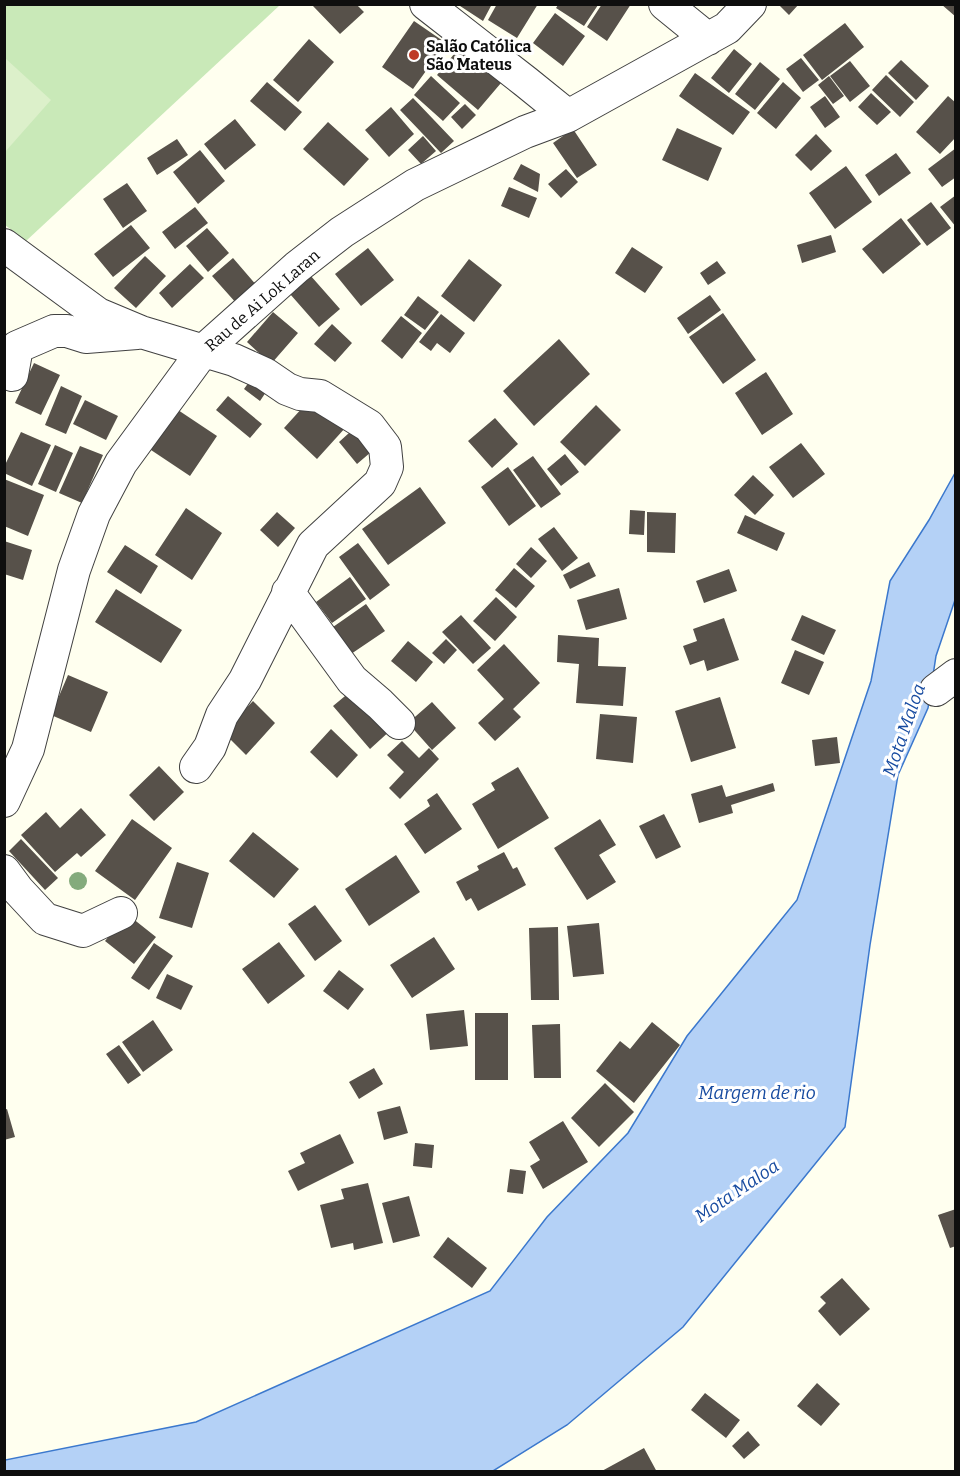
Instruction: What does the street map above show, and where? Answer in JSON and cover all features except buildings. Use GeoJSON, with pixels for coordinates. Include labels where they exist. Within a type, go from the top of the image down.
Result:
{"type":"FeatureCollection","features":[{"type":"Feature","properties":{"kind":"street"},"geometry":{"type":"LineString","coordinates":[[426,4],[567,116]]}},
{"type":"Feature","properties":{"kind":"street"},"geometry":{"type":"LineString","coordinates":[[665,4],[708,39]]}},
{"type":"Feature","properties":{"kind":"street","name":"Rau de Ai Lok Laran"},"geometry":{"type":"LineString","coordinates":[[4,801],[28,749],[65,600],[94,514],[121,463],[203,351],[297,267],[342,232],[406,190],[525,132],[567,116],[727,28],[750,4]]}},
{"type":"Feature","properties":{"kind":"street"},"geometry":{"type":"LineString","coordinates":[[4,245],[98,314],[141,332],[234,360],[300,394],[320,396],[369,426],[385,447],[387,467],[380,483],[313,545],[245,680],[222,715],[210,747],[196,767]]}},
{"type":"Feature","properties":{"kind":"street"},"geometry":{"type":"LineString","coordinates":[[4,258],[36,268]]}},
{"type":"Feature","properties":{"kind":"street"},"geometry":{"type":"LineString","coordinates":[[12,375],[17,347],[54,331],[67,331],[86,337],[141,332]]}},
{"type":"Feature","properties":{"kind":"street"},"geometry":{"type":"LineString","coordinates":[[288,592],[352,680],[399,723]]}},
{"type":"Feature","properties":{"kind":"street"},"geometry":{"type":"LineString","coordinates":[[4,871],[45,919],[83,931],[121,913]]}},
{"type":"Feature","properties":{"kind":"green space"},"geometry":{"type":"Polygon","coordinates":[[[4,5],[280,5],[26,241],[5,225],[4,5]]]}},
{"type":"Feature","properties":{"kind":"green space"},"geometry":{"type":"Polygon","coordinates":[[[5,58],[51,100],[5,152],[5,58]]]}},
{"type":"Feature","properties":{"kind":"water","name":"Margem de rio"},"geometry":{"type":"Polygon","coordinates":[[[955,473],[955,600],[936,656],[928,708],[898,775],[870,945],[845,1127],[683,1327],[567,1425],[493,1471],[5,1472],[5,1460],[196,1422],[490,1291],[547,1217],[628,1133],[687,1036],[797,900],[871,681],[890,581],[929,520],[955,473]]]}},
{"type":"Feature","properties":{"kind":"place","name":"Salão Católica São Mateus"},"geometry":{"type":"Point","coordinates":[414,55]}},
{"type":"Feature","properties":{"kind":"water label","name":"Mota Maloa"},"geometry":{"type":"Point","coordinates":[904,730]}},
{"type":"Feature","properties":{"kind":"water label","name":"Mota Maloa"},"geometry":{"type":"Point","coordinates":[737,1191]}}]}
